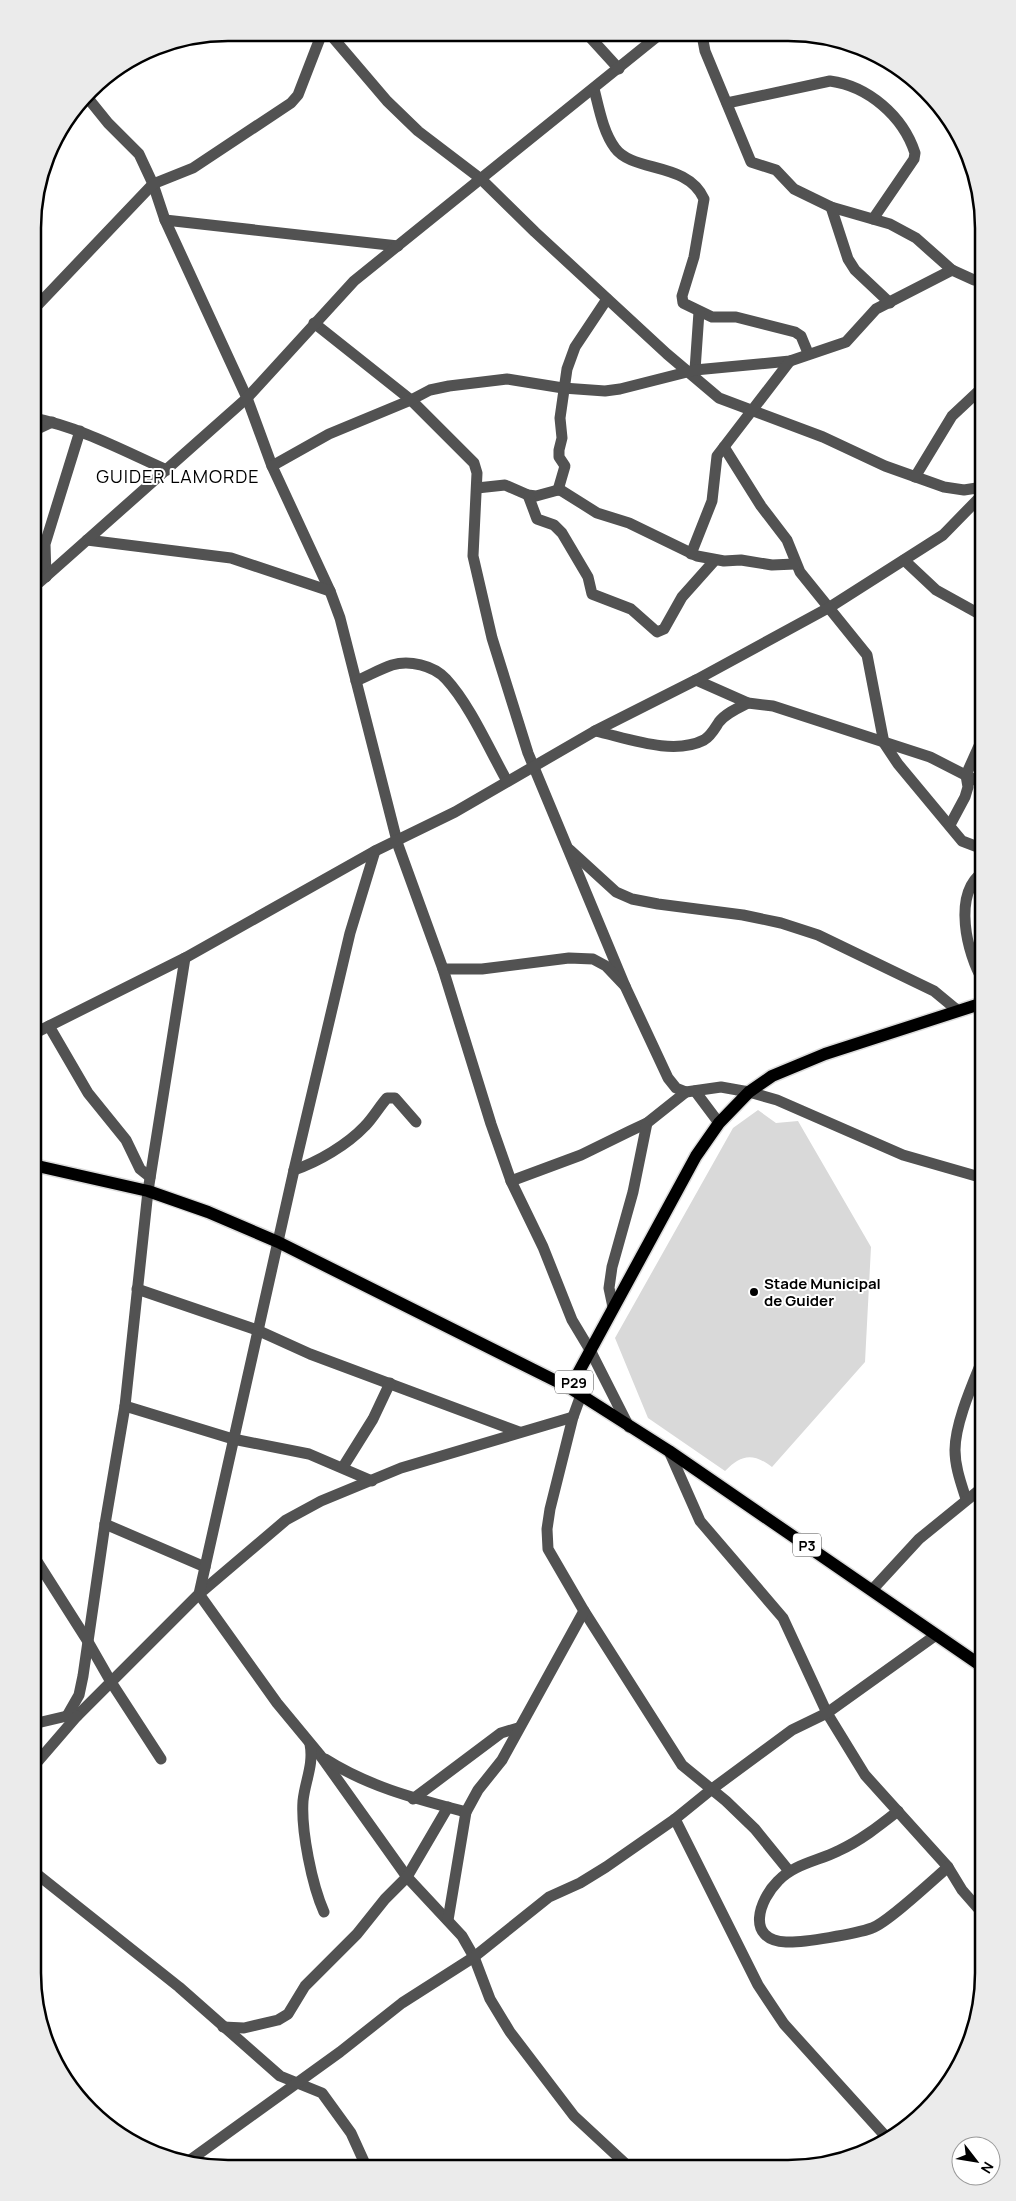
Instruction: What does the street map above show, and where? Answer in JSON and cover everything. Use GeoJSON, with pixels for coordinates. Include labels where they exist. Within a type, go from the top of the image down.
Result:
{"type":"FeatureCollection","features":[{"type":"Feature","properties":{"kind":"main road","name":"P29"},"geometry":{"type":"LineString","coordinates":[[41,1167],[148,1191],[208,1212],[278,1242],[575,1392],[590,1350],[696,1156],[719,1123],[749,1092],[772,1076],[825,1054],[975,1005]]}},
{"type":"Feature","properties":{"kind":"main road","name":"P3"},"geometry":{"type":"LineString","coordinates":[[575,1392],[669,1451],[975,1662]]}},
{"type":"Feature","properties":{"kind":"street"},"geometry":{"type":"LineString","coordinates":[[41,302],[153,184],[193,168],[291,103],[298,95],[319,41]]}},
{"type":"Feature","properties":{"kind":"street"},"geometry":{"type":"LineString","coordinates":[[336,41],[387,101],[418,132],[481,179],[607,299],[691,371],[719,398],[735,406],[752,410],[823,437],[855,454],[915,477],[944,487],[964,490],[975,488]]}},
{"type":"Feature","properties":{"kind":"street"},"geometry":{"type":"LineString","coordinates":[[593,41],[619,69]]}},
{"type":"Feature","properties":{"kind":"street"},"geometry":{"type":"LineString","coordinates":[[41,581],[246,398],[354,281],[652,41]]}},
{"type":"Feature","properties":{"kind":"street"},"geometry":{"type":"LineString","coordinates":[[703,41],[705,51],[751,162],[776,170],[794,189],[830,207],[890,224],[916,238],[952,270],[975,280]]}},
{"type":"Feature","properties":{"kind":"street"},"geometry":{"type":"LineString","coordinates":[[727,104],[830,82],[845,83],[887,109],[899,123],[915,153],[914,159],[873,219]]}},
{"type":"Feature","properties":{"kind":"street"},"geometry":{"type":"LineString","coordinates":[[594,89],[600,114],[615,149],[630,158],[673,171],[701,193],[704,199],[694,257],[682,300],[698,312],[712,318],[736,318],[795,332],[800,336],[808,353]]}},
{"type":"Feature","properties":{"kind":"street"},"geometry":{"type":"LineString","coordinates":[[91,101],[108,123],[139,154],[153,184],[165,220],[246,398],[272,466],[330,591],[340,618],[397,839],[443,969],[465,1046],[511,1181],[543,1247],[572,1320],[590,1350],[628,1427]]}},
{"type":"Feature","properties":{"kind":"street"},"geometry":{"type":"LineString","coordinates":[[830,207],[848,259],[855,270],[890,303]]}},
{"type":"Feature","properties":{"kind":"street"},"geometry":{"type":"LineString","coordinates":[[165,220],[398,246]]}},
{"type":"Feature","properties":{"kind":"street"},"geometry":{"type":"LineString","coordinates":[[272,466],[329,434],[411,400],[430,390],[474,381],[507,379],[590,391],[620,389],[691,371],[790,361],[808,353],[846,342],[868,316],[952,270]]}},
{"type":"Feature","properties":{"kind":"street"},"geometry":{"type":"LineString","coordinates":[[558,490],[565,466],[559,457],[562,438],[560,418],[563,388],[571,353],[607,299]]}},
{"type":"Feature","properties":{"kind":"street"},"geometry":{"type":"LineString","coordinates":[[691,371],[698,312]]}},
{"type":"Feature","properties":{"kind":"street"},"geometry":{"type":"LineString","coordinates":[[314,323],[411,400],[474,463],[478,473],[474,568],[492,638],[533,766],[625,986],[668,1078],[676,1088],[690,1092],[721,1087],[749,1092],[802,1110],[903,1155],[975,1176]]}},
{"type":"Feature","properties":{"kind":"street"},"geometry":{"type":"LineString","coordinates":[[691,554],[712,500],[717,456],[790,361]]}},
{"type":"Feature","properties":{"kind":"street"},"geometry":{"type":"LineString","coordinates":[[915,477],[952,416],[975,397]]}},
{"type":"Feature","properties":{"kind":"street"},"geometry":{"type":"LineString","coordinates":[[41,420],[80,431],[167,470]]}},
{"type":"Feature","properties":{"kind":"street"},"geometry":{"type":"LineString","coordinates":[[41,427],[52,422]]}},
{"type":"Feature","properties":{"kind":"street"},"geometry":{"type":"LineString","coordinates":[[46,577],[44,544],[80,431]]}},
{"type":"Feature","properties":{"kind":"street"},"geometry":{"type":"LineString","coordinates":[[724,447],[761,506],[787,540],[795,564],[867,655],[884,742],[898,764],[962,841],[975,846]]}},
{"type":"Feature","properties":{"kind":"street"},"geometry":{"type":"LineString","coordinates":[[477,488],[505,485],[528,495],[536,496],[558,490],[597,513],[629,523],[691,554],[715,560],[741,560],[772,565],[795,564]]}},
{"type":"Feature","properties":{"kind":"street"},"geometry":{"type":"LineString","coordinates":[[528,495],[537,520],[554,525],[562,533],[588,577],[592,594],[631,609],[658,632],[664,629],[682,596],[715,560]]}},
{"type":"Feature","properties":{"kind":"street"},"geometry":{"type":"LineString","coordinates":[[41,1030],[185,958],[397,839],[455,812],[595,731],[696,680],[830,607],[943,535],[975,502]]}},
{"type":"Feature","properties":{"kind":"street"},"geometry":{"type":"LineString","coordinates":[[87,540],[231,558],[330,591]]}},
{"type":"Feature","properties":{"kind":"street"},"geometry":{"type":"LineString","coordinates":[[904,560],[936,590],[975,612]]}},
{"type":"Feature","properties":{"kind":"street"},"geometry":{"type":"LineString","coordinates":[[356,680],[392,665],[418,664],[431,668],[445,678],[466,709],[507,781]]}},
{"type":"Feature","properties":{"kind":"street"},"geometry":{"type":"LineString","coordinates":[[696,680],[748,703],[773,706],[930,757],[975,780]]}},
{"type":"Feature","properties":{"kind":"street"},"geometry":{"type":"LineString","coordinates":[[595,731],[665,745],[683,746],[705,739],[720,721],[748,703]]}},
{"type":"Feature","properties":{"kind":"street"},"geometry":{"type":"LineString","coordinates":[[950,825],[965,797],[968,787],[966,775],[975,755]]}},
{"type":"Feature","properties":{"kind":"street"},"geometry":{"type":"LineString","coordinates":[[567,848],[616,892],[623,896],[658,904],[772,921],[818,935],[934,992],[957,1010]]}},
{"type":"Feature","properties":{"kind":"street"},"geometry":{"type":"LineString","coordinates":[[375,851],[350,933],[257,1330],[199,1594],[277,1703],[320,1755],[407,1877],[448,1920],[474,1957],[490,1999],[510,2032],[574,2116],[621,2160]]}},
{"type":"Feature","properties":{"kind":"street"},"geometry":{"type":"LineString","coordinates":[[975,881],[971,885],[967,898],[965,929],[975,961]]}},
{"type":"Feature","properties":{"kind":"street"},"geometry":{"type":"LineString","coordinates":[[72,1716],[79,1695],[125,1406],[148,1191],[185,958]]}},
{"type":"Feature","properties":{"kind":"street"},"geometry":{"type":"LineString","coordinates":[[443,969],[482,969],[569,958],[592,959],[606,966],[625,986]]}},
{"type":"Feature","properties":{"kind":"street"},"geometry":{"type":"LineString","coordinates":[[49,1026],[88,1093],[126,1140],[140,1169],[150,1177]]}},
{"type":"Feature","properties":{"kind":"street"},"geometry":{"type":"LineString","coordinates":[[511,1181],[580,1155],[647,1123],[690,1092]]}},
{"type":"Feature","properties":{"kind":"street"},"geometry":{"type":"LineString","coordinates":[[690,1092],[719,1123]]}},
{"type":"Feature","properties":{"kind":"street"},"geometry":{"type":"LineString","coordinates":[[294,1170],[311,1164],[350,1139],[364,1127],[387,1098],[395,1098],[416,1122]]}},
{"type":"Feature","properties":{"kind":"street"},"geometry":{"type":"LineString","coordinates":[[613,1307],[609,1288],[612,1267],[633,1192],[647,1123]]}},
{"type":"Feature","properties":{"kind":"street"},"geometry":{"type":"LineString","coordinates":[[137,1289],[257,1330],[310,1354],[390,1383],[479,1419],[520,1432]]}},
{"type":"Feature","properties":{"kind":"street"},"geometry":{"type":"LineString","coordinates":[[966,1499],[957,1469],[955,1448],[965,1404],[975,1378]]}},
{"type":"Feature","properties":{"kind":"street"},"geometry":{"type":"LineString","coordinates":[[343,1467],[373,1419],[390,1383]]}},
{"type":"Feature","properties":{"kind":"street"},"geometry":{"type":"LineString","coordinates":[[575,1392],[573,1417],[550,1509],[548,1548],[584,1611],[682,1765],[712,1789],[755,1829],[789,1871]]}},
{"type":"Feature","properties":{"kind":"street"},"geometry":{"type":"LineString","coordinates":[[125,1406],[234,1439],[310,1454],[372,1481]]}},
{"type":"Feature","properties":{"kind":"street"},"geometry":{"type":"LineString","coordinates":[[41,1756],[72,1716],[111,1682],[199,1594],[286,1520],[321,1501],[401,1468],[573,1417]]}},
{"type":"Feature","properties":{"kind":"street"},"geometry":{"type":"LineString","coordinates":[[669,1451],[700,1521],[782,1618],[827,1713],[865,1775],[948,1867],[962,1890],[975,1905]]}},
{"type":"Feature","properties":{"kind":"street"},"geometry":{"type":"LineString","coordinates":[[872,1590],[919,1539],[975,1493]]}},
{"type":"Feature","properties":{"kind":"street"},"geometry":{"type":"LineString","coordinates":[[105,1524],[205,1568]]}},
{"type":"Feature","properties":{"kind":"street"},"geometry":{"type":"LineString","coordinates":[[41,1568],[161,1760]]}},
{"type":"Feature","properties":{"kind":"street"},"geometry":{"type":"LineString","coordinates":[[448,1920],[466,1812],[478,1790],[496,1770],[584,1611]]}},
{"type":"Feature","properties":{"kind":"street"},"geometry":{"type":"LineString","coordinates":[[195,2156],[340,2052],[402,2003],[474,1957],[549,1897],[580,1883],[675,1819],[792,1730],[827,1713],[936,1635]]}},
{"type":"Feature","properties":{"kind":"street"},"geometry":{"type":"LineString","coordinates":[[41,1722],[72,1716]]}},
{"type":"Feature","properties":{"kind":"street"},"geometry":{"type":"LineString","coordinates":[[413,1799],[502,1733],[518,1728]]}},
{"type":"Feature","properties":{"kind":"street"},"geometry":{"type":"LineString","coordinates":[[309,1742],[312,1761],[304,1790],[303,1808],[315,1891],[324,1912]]}},
{"type":"Feature","properties":{"kind":"street"},"geometry":{"type":"LineString","coordinates":[[320,1755],[368,1783],[413,1799],[466,1812]]}},
{"type":"Feature","properties":{"kind":"street"},"geometry":{"type":"LineString","coordinates":[[223,2027],[244,2028],[278,2020],[288,2014],[305,1986],[357,1934],[385,1899],[407,1877],[448,1808]]}},
{"type":"Feature","properties":{"kind":"street"},"geometry":{"type":"LineString","coordinates":[[898,1811],[876,1828],[840,1850],[789,1871],[777,1881],[766,1898],[758,1918],[759,1926],[770,1938],[787,1942],[871,1928],[948,1867]]}},
{"type":"Feature","properties":{"kind":"street"},"geometry":{"type":"LineString","coordinates":[[675,1819],[758,1985],[784,2024],[883,2134]]}},
{"type":"Feature","properties":{"kind":"street"},"geometry":{"type":"LineString","coordinates":[[41,1878],[179,1987],[280,2076],[288,2081],[298,2082],[326,2096],[351,2133],[363,2160]]}},
{"type":"Feature","properties":{"kind":"shaded area","name":"Stade Municipal de Guider"},"geometry":{"type":"Polygon","coordinates":[[[758,1110],[776,1123],[798,1121],[871,1247],[865,1362],[772,1467],[753,1457],[747,1457],[736,1462],[725,1471],[648,1418],[615,1338],[733,1128],[758,1110]]]}},
{"type":"Feature","properties":{"kind":"place","name":"Stade Municipal de Guider"},"geometry":{"type":"Point","coordinates":[754,1292]}},
{"type":"Feature","properties":{"kind":"district","name":"GUIDER LAMORDE"},"geometry":{"type":"Point","coordinates":[178,476]}}]}
